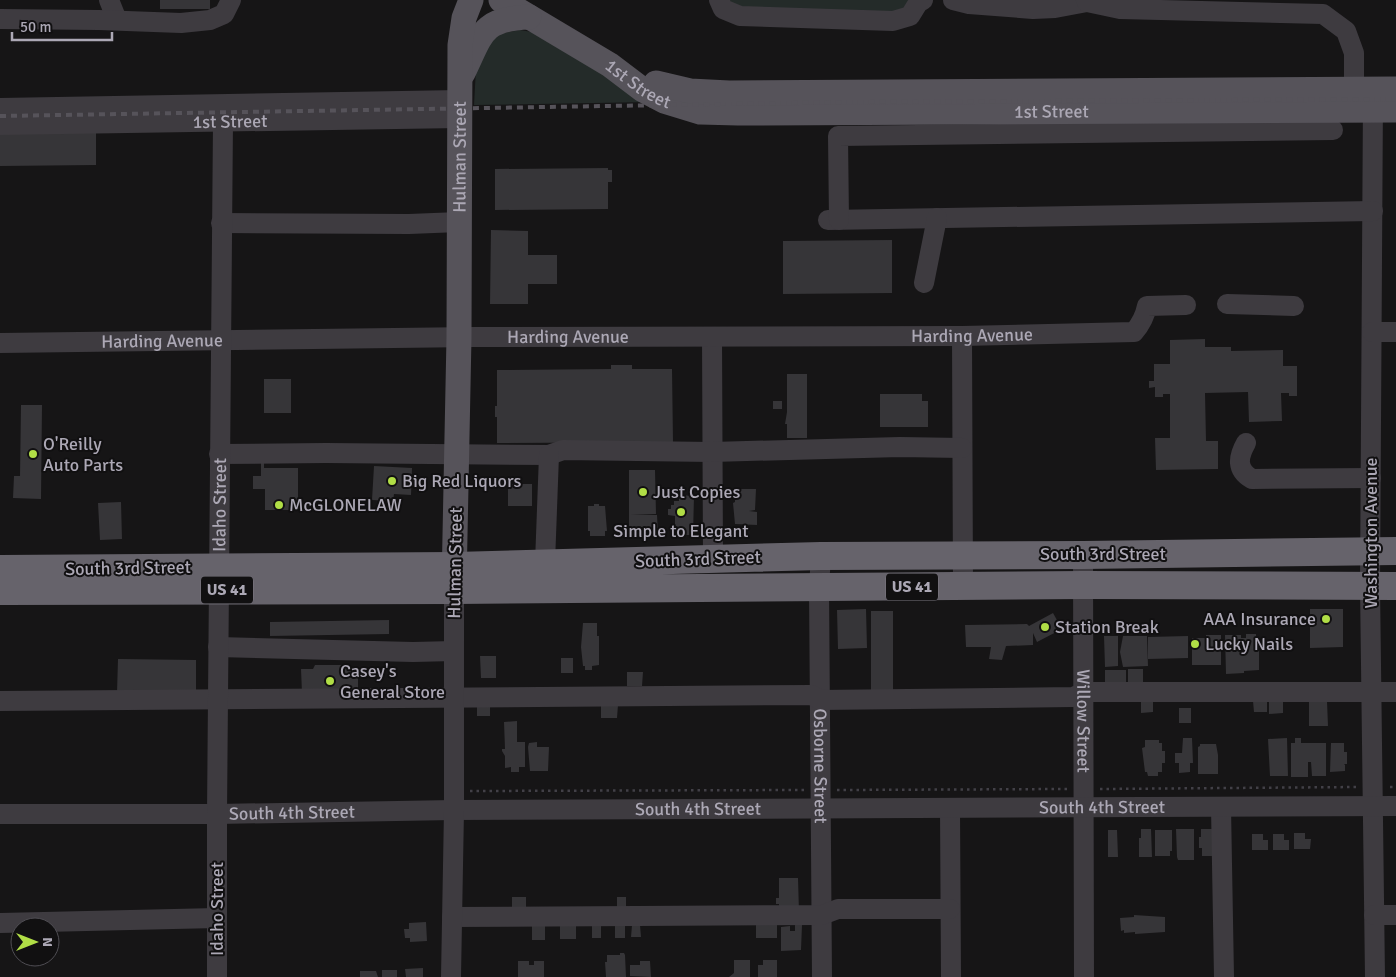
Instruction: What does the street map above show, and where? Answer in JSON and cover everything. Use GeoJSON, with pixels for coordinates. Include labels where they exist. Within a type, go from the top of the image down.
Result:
{"type":"FeatureCollection","features":[{"type":"Feature","properties":{"kind":"highway","name":"South 3rd Street"},"geometry":{"type":"LineString","coordinates":[[454,578],[545,563],[822,556],[1383,551]]}},
{"type":"Feature","properties":{"kind":"highway","name":"South 3rd Street"},"geometry":{"type":"LineString","coordinates":[[0,569],[219,578],[454,578],[820,587],[1084,585],[1383,586]]}},
{"type":"Feature","properties":{"kind":"highway","name":"South 3rd Street"},"geometry":{"type":"LineString","coordinates":[[0,591],[219,578]]}},
{"type":"Feature","properties":{"kind":"main road","name":"Hulman Street"},"geometry":{"type":"LineString","coordinates":[[454,578],[462,29],[464,18],[472,0]]}},
{"type":"Feature","properties":{"kind":"main road","name":"1st Street"},"geometry":{"type":"LineString","coordinates":[[501,0],[610,65],[664,85],[690,91],[1378,97]]}},
{"type":"Feature","properties":{"kind":"main road"},"geometry":{"type":"LineString","coordinates":[[460,99],[476,46],[487,29],[500,20],[529,17]]}},
{"type":"Feature","properties":{"kind":"street"},"geometry":{"type":"LineString","coordinates":[[109,0],[117,20]]}},
{"type":"Feature","properties":{"kind":"street"},"geometry":{"type":"LineString","coordinates":[[0,19],[117,20],[181,23],[210,20],[224,14],[231,0]]}},
{"type":"Feature","properties":{"kind":"street"},"geometry":{"type":"LineString","coordinates":[[719,0],[723,9],[740,16],[893,21],[910,16],[918,3],[923,0]]}},
{"type":"Feature","properties":{"kind":"street"},"geometry":{"type":"LineString","coordinates":[[964,1],[1033,9],[1055,8],[1087,1]]}},
{"type":"Feature","properties":{"kind":"street","name":"Washington Avenue"},"geometry":{"type":"LineString","coordinates":[[1087,1],[1120,9],[1323,14],[1346,31],[1354,53],[1378,97],[1373,211],[1371,478],[1383,551],[1383,586],[1372,692],[1375,977]]}},
{"type":"Feature","properties":{"kind":"street","name":"1st Street"},"geometry":{"type":"LineString","coordinates":[[0,108],[460,99]]}},
{"type":"Feature","properties":{"kind":"street","name":"1st Street"},"geometry":{"type":"LineString","coordinates":[[0,125],[222,122],[460,99]]}},
{"type":"Feature","properties":{"kind":"street","name":"Idaho Street"},"geometry":{"type":"LineString","coordinates":[[217,977],[216,814],[222,122]]}},
{"type":"Feature","properties":{"kind":"street"},"geometry":{"type":"LineString","coordinates":[[1333,130],[838,136],[834,220],[1373,211]]}},
{"type":"Feature","properties":{"kind":"street"},"geometry":{"type":"LineString","coordinates":[[924,283],[937,218]]}},
{"type":"Feature","properties":{"kind":"street"},"geometry":{"type":"LineString","coordinates":[[221,223],[409,224],[459,222]]}},
{"type":"Feature","properties":{"kind":"street"},"geometry":{"type":"LineString","coordinates":[[1227,304],[1294,306]]}},
{"type":"Feature","properties":{"kind":"street","name":"Harding Avenue"},"geometry":{"type":"LineString","coordinates":[[0,343],[459,337],[962,336],[1134,332],[1141,324],[1147,306],[1186,305]]}},
{"type":"Feature","properties":{"kind":"street"},"geometry":{"type":"LineString","coordinates":[[1372,332],[1396,332]]}},
{"type":"Feature","properties":{"kind":"street"},"geometry":{"type":"LineString","coordinates":[[712,336],[713,559]]}},
{"type":"Feature","properties":{"kind":"street"},"geometry":{"type":"LineString","coordinates":[[962,336],[963,587]]}},
{"type":"Feature","properties":{"kind":"street"},"geometry":{"type":"LineString","coordinates":[[1246,443],[1240,456],[1240,466],[1244,474],[1252,479],[1371,478]]}},
{"type":"Feature","properties":{"kind":"street"},"geometry":{"type":"LineString","coordinates":[[219,454],[549,455],[564,450],[712,452],[900,447],[962,448]]}},
{"type":"Feature","properties":{"kind":"street"},"geometry":{"type":"LineString","coordinates":[[545,563],[549,455]]}},
{"type":"Feature","properties":{"kind":"street","name":"Willow Street"},"geometry":{"type":"LineString","coordinates":[[1083,555],[1084,977]]}},
{"type":"Feature","properties":{"kind":"street","name":"Osborne Street"},"geometry":{"type":"LineString","coordinates":[[822,556],[820,587],[822,977]]}},
{"type":"Feature","properties":{"kind":"street","name":"Hulman Street"},"geometry":{"type":"LineString","coordinates":[[451,977],[454,800],[454,578]]}},
{"type":"Feature","properties":{"kind":"street"},"geometry":{"type":"LineString","coordinates":[[218,647],[327,648],[413,652],[454,651]]}},
{"type":"Feature","properties":{"kind":"street"},"geometry":{"type":"LineString","coordinates":[[0,701],[812,695],[820,700],[1073,697],[1084,692],[1396,692]]}},
{"type":"Feature","properties":{"kind":"street","name":"South 4th Street"},"geometry":{"type":"LineString","coordinates":[[0,814],[216,814],[454,800],[821,800],[950,809],[1396,806]]}},
{"type":"Feature","properties":{"kind":"street"},"geometry":{"type":"LineString","coordinates":[[1220,807],[1224,977]]}},
{"type":"Feature","properties":{"kind":"street"},"geometry":{"type":"LineString","coordinates":[[950,809],[951,977]]}},
{"type":"Feature","properties":{"kind":"street"},"geometry":{"type":"LineString","coordinates":[[452,917],[822,915],[838,908],[950,909]]}},
{"type":"Feature","properties":{"kind":"street"},"geometry":{"type":"LineString","coordinates":[[1374,915],[1396,915]]}},
{"type":"Feature","properties":{"kind":"street"},"geometry":{"type":"LineString","coordinates":[[0,923],[217,918]]}},
{"type":"Feature","properties":{"kind":"path"},"geometry":{"type":"LineString","coordinates":[[1097,788],[1353,787]]}},
{"type":"Feature","properties":{"kind":"path"},"geometry":{"type":"LineString","coordinates":[[1388,787],[1396,787]]}},
{"type":"Feature","properties":{"kind":"path"},"geometry":{"type":"LineString","coordinates":[[454,800],[471,791],[821,800],[1067,789]]}},
{"type":"Feature","properties":{"kind":"shaded area"},"geometry":{"type":"Polygon","coordinates":[[[727,0],[910,0],[908,9],[899,11],[741,12],[727,0]]]}},
{"type":"Feature","properties":{"kind":"shaded area"},"geometry":{"type":"Polygon","coordinates":[[[520,30],[532,32],[651,102],[474,105],[476,68],[493,35],[520,30]]]}},
{"type":"Feature","properties":{"kind":"building"},"geometry":{"type":"Polygon","coordinates":[[[160,0],[210,0],[210,9],[160,9],[160,0]]]}},
{"type":"Feature","properties":{"kind":"building"},"geometry":{"type":"Polygon","coordinates":[[[96,130],[96,165],[0,166],[0,131],[96,130]]]}},
{"type":"Feature","properties":{"kind":"building"},"geometry":{"type":"Polygon","coordinates":[[[608,168],[608,170],[612,170],[612,182],[608,182],[608,209],[495,210],[495,169],[608,168]]]}},
{"type":"Feature","properties":{"kind":"building"},"geometry":{"type":"Polygon","coordinates":[[[491,230],[528,231],[528,255],[557,255],[557,284],[528,284],[528,304],[490,304],[491,230]]]}},
{"type":"Feature","properties":{"kind":"building"},"geometry":{"type":"Polygon","coordinates":[[[892,240],[892,293],[783,294],[783,241],[892,240]]]}},
{"type":"Feature","properties":{"kind":"building"},"geometry":{"type":"Polygon","coordinates":[[[1205,339],[1205,347],[1231,347],[1231,351],[1283,350],[1283,366],[1297,366],[1297,396],[1281,393],[1282,421],[1249,422],[1248,392],[1205,393],[1206,441],[1218,441],[1218,469],[1156,470],[1155,438],[1170,438],[1170,394],[1163,394],[1163,397],[1155,397],[1155,387],[1149,388],[1149,381],[1154,381],[1154,364],[1170,364],[1170,340],[1205,339]]]}},
{"type":"Feature","properties":{"kind":"building"},"geometry":{"type":"Polygon","coordinates":[[[611,365],[632,365],[632,369],[672,369],[673,442],[497,443],[495,406],[497,406],[497,370],[611,369],[611,365]]]}},
{"type":"Feature","properties":{"kind":"building"},"geometry":{"type":"Polygon","coordinates":[[[787,374],[807,374],[807,438],[787,438],[787,424],[785,424],[787,412],[787,374]]]}},
{"type":"Feature","properties":{"kind":"building"},"geometry":{"type":"Polygon","coordinates":[[[264,379],[291,379],[291,413],[264,413],[264,379]]]}},
{"type":"Feature","properties":{"kind":"building"},"geometry":{"type":"Polygon","coordinates":[[[880,394],[922,394],[922,401],[928,401],[928,427],[880,427],[880,394]]]}},
{"type":"Feature","properties":{"kind":"building"},"geometry":{"type":"Polygon","coordinates":[[[773,401],[782,401],[782,409],[773,409],[773,401]]]}},
{"type":"Feature","properties":{"kind":"building"},"geometry":{"type":"Polygon","coordinates":[[[21,405],[42,405],[41,499],[13,498],[14,476],[20,476],[21,405]]]}},
{"type":"Feature","properties":{"kind":"building"},"geometry":{"type":"Polygon","coordinates":[[[261,462],[264,462],[264,468],[298,468],[298,510],[265,510],[265,489],[253,489],[253,476],[261,476],[261,462]]]}},
{"type":"Feature","properties":{"kind":"building","name":"Big Red Liquors"},"geometry":{"type":"Polygon","coordinates":[[[374,466],[412,468],[411,495],[394,494],[393,501],[372,500],[374,466]]]}},
{"type":"Feature","properties":{"kind":"building","name":"Just Copies"},"geometry":{"type":"Polygon","coordinates":[[[629,470],[655,470],[656,514],[631,515],[657,515],[658,534],[629,535],[629,470]]]}},
{"type":"Feature","properties":{"kind":"building"},"geometry":{"type":"Polygon","coordinates":[[[508,484],[532,484],[532,506],[508,506],[508,484]]]}},
{"type":"Feature","properties":{"kind":"building"},"geometry":{"type":"Polygon","coordinates":[[[735,489],[756,489],[755,510],[749,511],[757,512],[757,525],[735,524],[733,503],[735,502],[735,489]]]}},
{"type":"Feature","properties":{"kind":"building","name":"Simple to Elegant"},"geometry":{"type":"Polygon","coordinates":[[[679,495],[694,496],[693,535],[675,535],[675,516],[668,515],[668,509],[671,509],[671,505],[674,505],[674,501],[679,501],[679,495]]]}},
{"type":"Feature","properties":{"kind":"building"},"geometry":{"type":"Polygon","coordinates":[[[121,502],[122,539],[100,540],[98,503],[121,502]]]}},
{"type":"Feature","properties":{"kind":"building"},"geometry":{"type":"Polygon","coordinates":[[[594,504],[605,506],[607,531],[605,531],[605,536],[590,536],[590,531],[588,531],[588,506],[594,506],[594,504]]]}},
{"type":"Feature","properties":{"kind":"building"},"geometry":{"type":"Polygon","coordinates":[[[866,609],[867,648],[838,649],[837,610],[866,609]]]}},
{"type":"Feature","properties":{"kind":"building"},"geometry":{"type":"Polygon","coordinates":[[[1310,609],[1343,609],[1343,647],[1310,648],[1310,609]]]}},
{"type":"Feature","properties":{"kind":"building"},"geometry":{"type":"Polygon","coordinates":[[[871,611],[893,611],[893,695],[871,695],[871,611]]]}},
{"type":"Feature","properties":{"kind":"building"},"geometry":{"type":"Polygon","coordinates":[[[1053,613],[1062,629],[1037,642],[1033,633],[1033,645],[1006,646],[1002,660],[989,659],[991,647],[966,647],[965,625],[1027,624],[1029,626],[1053,613]]]}},
{"type":"Feature","properties":{"kind":"building","name":"Casey's General Store"},"geometry":{"type":"Polygon","coordinates":[[[389,620],[389,634],[270,636],[270,622],[389,620]]]}},
{"type":"Feature","properties":{"kind":"building"},"geometry":{"type":"Polygon","coordinates":[[[583,623],[597,623],[599,665],[592,666],[592,670],[585,670],[585,666],[583,666],[581,647],[583,623]]]}},
{"type":"Feature","properties":{"kind":"building"},"geometry":{"type":"Polygon","coordinates":[[[1246,634],[1256,634],[1256,639],[1259,639],[1259,670],[1226,674],[1225,635],[1241,635],[1241,638],[1246,638],[1246,634]]]}},
{"type":"Feature","properties":{"kind":"building"},"geometry":{"type":"Polygon","coordinates":[[[1206,635],[1221,635],[1221,665],[1192,665],[1192,638],[1206,638],[1206,635]]]}},
{"type":"Feature","properties":{"kind":"building"},"geometry":{"type":"Polygon","coordinates":[[[1104,636],[1118,636],[1118,666],[1105,667],[1104,636]]]}},
{"type":"Feature","properties":{"kind":"building"},"geometry":{"type":"Polygon","coordinates":[[[1123,636],[1147,636],[1148,666],[1123,667],[1120,652],[1123,636]]]}},
{"type":"Feature","properties":{"kind":"building"},"geometry":{"type":"Polygon","coordinates":[[[1188,636],[1188,658],[1148,659],[1148,637],[1188,636]]]}},
{"type":"Feature","properties":{"kind":"building"},"geometry":{"type":"Polygon","coordinates":[[[480,656],[496,656],[496,678],[481,678],[480,656]]]}},
{"type":"Feature","properties":{"kind":"building"},"geometry":{"type":"Polygon","coordinates":[[[561,658],[573,658],[573,673],[561,673],[561,658]]]}},
{"type":"Feature","properties":{"kind":"building"},"geometry":{"type":"Polygon","coordinates":[[[118,659],[196,660],[196,693],[117,693],[118,659]]]}},
{"type":"Feature","properties":{"kind":"building","name":"Casey's General Store"},"geometry":{"type":"Polygon","coordinates":[[[315,665],[341,665],[346,668],[358,668],[358,692],[302,693],[301,669],[313,669],[315,665]]]}},
{"type":"Feature","properties":{"kind":"building"},"geometry":{"type":"Polygon","coordinates":[[[1128,669],[1143,669],[1143,686],[1128,686],[1128,669]]]}},
{"type":"Feature","properties":{"kind":"building"},"geometry":{"type":"Polygon","coordinates":[[[1105,670],[1126,670],[1126,688],[1105,688],[1105,670]]]}},
{"type":"Feature","properties":{"kind":"building"},"geometry":{"type":"Polygon","coordinates":[[[627,672],[643,672],[642,686],[627,686],[627,672]]]}},
{"type":"Feature","properties":{"kind":"building"},"geometry":{"type":"Polygon","coordinates":[[[1153,698],[1153,712],[1141,713],[1141,699],[1153,698]]]}},
{"type":"Feature","properties":{"kind":"building"},"geometry":{"type":"Polygon","coordinates":[[[1283,700],[1283,713],[1269,714],[1269,701],[1283,700]]]}},
{"type":"Feature","properties":{"kind":"building"},"geometry":{"type":"Polygon","coordinates":[[[1253,701],[1267,701],[1267,712],[1254,712],[1253,701]]]}},
{"type":"Feature","properties":{"kind":"building"},"geometry":{"type":"Polygon","coordinates":[[[1309,701],[1327,701],[1328,726],[1309,726],[1309,701]]]}},
{"type":"Feature","properties":{"kind":"building"},"geometry":{"type":"Polygon","coordinates":[[[477,702],[490,702],[490,716],[477,716],[477,702]]]}},
{"type":"Feature","properties":{"kind":"building"},"geometry":{"type":"Polygon","coordinates":[[[601,705],[618,705],[617,718],[601,718],[601,705]]]}},
{"type":"Feature","properties":{"kind":"building"},"geometry":{"type":"Polygon","coordinates":[[[1179,708],[1191,708],[1191,723],[1179,723],[1179,708]]]}},
{"type":"Feature","properties":{"kind":"building"},"geometry":{"type":"Polygon","coordinates":[[[517,721],[517,742],[525,742],[525,767],[519,767],[519,772],[511,772],[511,767],[505,768],[505,756],[502,751],[502,749],[505,749],[504,722],[517,721]]]}},
{"type":"Feature","properties":{"kind":"building"},"geometry":{"type":"Polygon","coordinates":[[[1183,738],[1192,738],[1193,763],[1190,763],[1190,772],[1179,773],[1179,763],[1175,763],[1175,753],[1182,753],[1183,738]]]}},
{"type":"Feature","properties":{"kind":"building"},"geometry":{"type":"Polygon","coordinates":[[[1287,738],[1288,776],[1270,776],[1268,739],[1287,738]]]}},
{"type":"Feature","properties":{"kind":"building"},"geometry":{"type":"Polygon","coordinates":[[[1295,738],[1301,738],[1301,743],[1326,743],[1326,776],[1312,776],[1311,762],[1308,762],[1308,777],[1291,777],[1291,743],[1295,743],[1295,738]]]}},
{"type":"Feature","properties":{"kind":"building"},"geometry":{"type":"Polygon","coordinates":[[[1145,740],[1159,740],[1159,743],[1162,743],[1162,751],[1165,751],[1165,763],[1162,763],[1162,772],[1158,772],[1158,776],[1148,776],[1147,772],[1145,772],[1142,748],[1145,747],[1145,740]]]}},
{"type":"Feature","properties":{"kind":"building"},"geometry":{"type":"Polygon","coordinates":[[[537,742],[537,747],[549,747],[548,771],[530,771],[528,747],[529,743],[537,742]]]}},
{"type":"Feature","properties":{"kind":"building"},"geometry":{"type":"Polygon","coordinates":[[[1331,743],[1344,743],[1344,752],[1347,752],[1347,764],[1344,764],[1345,771],[1330,772],[1331,743]]]}},
{"type":"Feature","properties":{"kind":"building"},"geometry":{"type":"Polygon","coordinates":[[[1200,744],[1216,744],[1218,774],[1198,774],[1198,747],[1200,744]]]}},
{"type":"Feature","properties":{"kind":"building"},"geometry":{"type":"Polygon","coordinates":[[[1141,829],[1151,829],[1152,857],[1139,857],[1141,829]]]}},
{"type":"Feature","properties":{"kind":"building"},"geometry":{"type":"Polygon","coordinates":[[[1176,829],[1194,829],[1194,860],[1178,860],[1176,829]]]}},
{"type":"Feature","properties":{"kind":"building"},"geometry":{"type":"Polygon","coordinates":[[[1201,829],[1216,829],[1213,856],[1202,856],[1202,848],[1199,848],[1201,829]]]}},
{"type":"Feature","properties":{"kind":"building"},"geometry":{"type":"Polygon","coordinates":[[[1108,830],[1117,830],[1118,857],[1108,857],[1108,830]]]}},
{"type":"Feature","properties":{"kind":"building"},"geometry":{"type":"Polygon","coordinates":[[[1155,830],[1172,830],[1172,851],[1170,851],[1170,856],[1155,856],[1155,830]]]}},
{"type":"Feature","properties":{"kind":"building"},"geometry":{"type":"Polygon","coordinates":[[[1294,833],[1305,833],[1305,839],[1311,839],[1310,849],[1294,849],[1294,833]]]}},
{"type":"Feature","properties":{"kind":"building"},"geometry":{"type":"Polygon","coordinates":[[[1252,834],[1263,834],[1263,840],[1268,840],[1268,850],[1252,850],[1252,834]]]}},
{"type":"Feature","properties":{"kind":"building"},"geometry":{"type":"Polygon","coordinates":[[[1273,834],[1284,834],[1284,840],[1289,840],[1289,850],[1273,850],[1273,834]]]}},
{"type":"Feature","properties":{"kind":"building"},"geometry":{"type":"Polygon","coordinates":[[[779,878],[798,878],[799,912],[779,912],[779,904],[776,904],[776,898],[779,898],[779,878]]]}},
{"type":"Feature","properties":{"kind":"building"},"geometry":{"type":"Polygon","coordinates":[[[512,897],[526,897],[526,911],[512,911],[512,897]]]}},
{"type":"Feature","properties":{"kind":"building"},"geometry":{"type":"Polygon","coordinates":[[[617,897],[626,897],[626,909],[617,909],[617,897]]]}},
{"type":"Feature","properties":{"kind":"building"},"geometry":{"type":"Polygon","coordinates":[[[1134,915],[1165,917],[1165,932],[1135,934],[1135,932],[1124,933],[1124,930],[1121,931],[1120,918],[1134,917],[1134,915]]]}},
{"type":"Feature","properties":{"kind":"building"},"geometry":{"type":"Polygon","coordinates":[[[426,922],[427,941],[410,942],[410,938],[405,938],[404,929],[409,929],[409,923],[426,922]]]}},
{"type":"Feature","properties":{"kind":"building"},"geometry":{"type":"Polygon","coordinates":[[[532,925],[545,925],[545,940],[532,940],[532,925]]]}},
{"type":"Feature","properties":{"kind":"building"},"geometry":{"type":"Polygon","coordinates":[[[560,925],[576,925],[576,939],[560,939],[560,925]]]}},
{"type":"Feature","properties":{"kind":"building"},"geometry":{"type":"Polygon","coordinates":[[[592,925],[601,925],[601,938],[592,938],[592,925]]]}},
{"type":"Feature","properties":{"kind":"building"},"geometry":{"type":"Polygon","coordinates":[[[615,925],[625,925],[625,938],[615,938],[615,925]]]}},
{"type":"Feature","properties":{"kind":"building"},"geometry":{"type":"Polygon","coordinates":[[[632,925],[640,925],[641,937],[631,937],[632,925]]]}},
{"type":"Feature","properties":{"kind":"building"},"geometry":{"type":"Polygon","coordinates":[[[756,925],[777,925],[777,938],[756,938],[756,925]]]}},
{"type":"Feature","properties":{"kind":"building"},"geometry":{"type":"Polygon","coordinates":[[[795,925],[802,925],[801,950],[781,951],[781,927],[790,926],[790,931],[795,931],[795,925]]]}},
{"type":"Feature","properties":{"kind":"building"},"geometry":{"type":"Polygon","coordinates":[[[620,953],[625,955],[626,977],[606,977],[605,962],[607,962],[607,955],[620,955],[620,953]]]}},
{"type":"Feature","properties":{"kind":"building"},"geometry":{"type":"Polygon","coordinates":[[[734,960],[750,960],[750,977],[729,977],[734,973],[734,960]]]}},
{"type":"Feature","properties":{"kind":"building"},"geometry":{"type":"Polygon","coordinates":[[[763,960],[777,960],[777,977],[758,977],[758,965],[763,965],[763,960]]]}},
{"type":"Feature","properties":{"kind":"building"},"geometry":{"type":"Polygon","coordinates":[[[518,961],[529,961],[529,965],[534,965],[534,961],[544,961],[544,977],[518,977],[518,961]]]}},
{"type":"Feature","properties":{"kind":"building"},"geometry":{"type":"Polygon","coordinates":[[[640,961],[650,961],[651,977],[630,976],[630,965],[640,965],[640,961]]]}},
{"type":"Feature","properties":{"kind":"building"},"geometry":{"type":"Polygon","coordinates":[[[423,968],[423,977],[406,977],[405,969],[423,968]]]}},
{"type":"Feature","properties":{"kind":"building"},"geometry":{"type":"Polygon","coordinates":[[[382,970],[397,970],[397,977],[382,977],[382,970]]]}},
{"type":"Feature","properties":{"kind":"building"},"geometry":{"type":"Polygon","coordinates":[[[360,971],[376,971],[378,977],[360,977],[360,971]]]}},
{"type":"Feature","properties":{"kind":"railway"},"geometry":{"type":"LineString","coordinates":[[0,116],[849,102],[1396,99]]}},
{"type":"Feature","properties":{"kind":"place","name":"O'Reilly Auto Parts"},"geometry":{"type":"Point","coordinates":[33,454]}},
{"type":"Feature","properties":{"kind":"place","name":"Big Red Liquors"},"geometry":{"type":"Point","coordinates":[392,481]}},
{"type":"Feature","properties":{"kind":"place","name":"Just Copies"},"geometry":{"type":"Point","coordinates":[643,492]}},
{"type":"Feature","properties":{"kind":"place","name":"McGLONELAW"},"geometry":{"type":"Point","coordinates":[279,505]}},
{"type":"Feature","properties":{"kind":"place","name":"Simple to Elegant"},"geometry":{"type":"Point","coordinates":[681,512]}},
{"type":"Feature","properties":{"kind":"place","name":"AAA Insurance"},"geometry":{"type":"Point","coordinates":[1326,619]}},
{"type":"Feature","properties":{"kind":"place","name":"Station Break"},"geometry":{"type":"Point","coordinates":[1045,627]}},
{"type":"Feature","properties":{"kind":"place","name":"Lucky Nails"},"geometry":{"type":"Point","coordinates":[1195,644]}},
{"type":"Feature","properties":{"kind":"place","name":"Casey's General Store"},"geometry":{"type":"Point","coordinates":[330,681]}}]}
